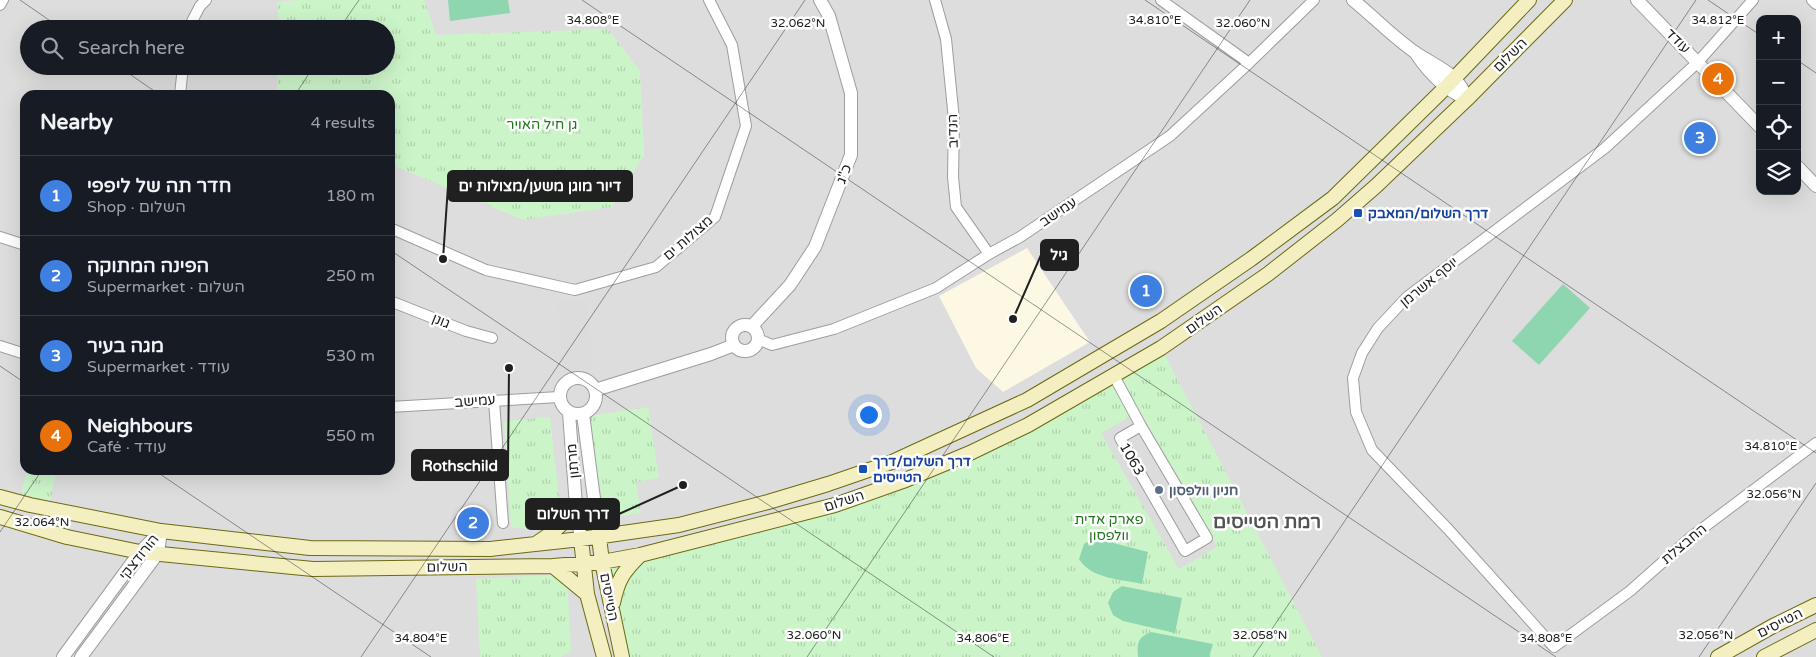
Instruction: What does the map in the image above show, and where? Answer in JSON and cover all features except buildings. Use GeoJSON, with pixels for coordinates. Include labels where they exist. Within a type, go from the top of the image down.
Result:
{"type":"FeatureCollection","features":[{"type":"Feature","properties":{"kind":"main road","name":"השלום"},"geometry":{"type":"LineString","coordinates":[[0,497],[30,505],[161,531],[310,548],[490,549],[599,537],[679,525],[828,484],[892,462],[1027,400],[1161,321],[1252,260],[1333,198],[1450,82],[1529,0]]}},
{"type":"Feature","properties":{"kind":"main road","name":"השלום"},"geometry":{"type":"LineString","coordinates":[[0,517],[68,537],[140,552],[313,569],[553,566],[602,562],[640,555],[835,504],[903,481],[970,454],[1028,424],[1161,348],[1268,274],[1350,209],[1467,99],[1565,0]]}},
{"type":"Feature","properties":{"kind":"main road"},"geometry":{"type":"LineString","coordinates":[[535,545],[563,524],[576,506]]}},
{"type":"Feature","properties":{"kind":"main road","name":"הטייסים"},"geometry":{"type":"LineString","coordinates":[[599,537],[611,611],[622,657]]}},
{"type":"Feature","properties":{"kind":"main road","name":"הטייסים"},"geometry":{"type":"LineString","coordinates":[[581,539],[587,594],[604,657]]}},
{"type":"Feature","properties":{"kind":"main road"},"geometry":{"type":"LineString","coordinates":[[611,611],[616,587],[623,572],[640,555]]}},
{"type":"Feature","properties":{"kind":"main road"},"geometry":{"type":"LineString","coordinates":[[553,566],[587,594]]}},
{"type":"Feature","properties":{"kind":"main road","name":"הטייסים"},"geometry":{"type":"LineString","coordinates":[[1718,657],[1772,626],[1816,605]]}},
{"type":"Feature","properties":{"kind":"main road","name":"הטייסים"},"geometry":{"type":"LineString","coordinates":[[1764,657],[1816,630]]}},
{"type":"Feature","properties":{"kind":"street"},"geometry":{"type":"LineString","coordinates":[[0,5],[3,0]]}},
{"type":"Feature","properties":{"kind":"street"},"geometry":{"type":"LineString","coordinates":[[193,20],[200,6],[206,0]]}},
{"type":"Feature","properties":{"kind":"street","name":"מצולות ים"},"geometry":{"type":"LineString","coordinates":[[395,230],[486,270],[575,290],[656,267],[715,217],[746,126],[732,45],[709,0]]}},
{"type":"Feature","properties":{"kind":"street","name":"כ\"ג"},"geometry":{"type":"LineString","coordinates":[[752,326],[790,285],[815,248],[851,155],[851,93],[829,16],[820,0]]}},
{"type":"Feature","properties":{"kind":"street","name":"הנדיב"},"geometry":{"type":"LineString","coordinates":[[934,0],[946,39],[954,120],[953,176],[956,207],[988,254]]}},
{"type":"Feature","properties":{"kind":"street"},"geometry":{"type":"LineString","coordinates":[[1161,0],[1249,63]]}},
{"type":"Feature","properties":{"kind":"street","name":"עמישב"},"geometry":{"type":"LineString","coordinates":[[758,339],[772,345],[834,329],[936,288],[988,254],[1020,237],[1170,136],[1314,0]]}},
{"type":"Feature","properties":{"kind":"street"},"geometry":{"type":"LineString","coordinates":[[1353,0],[1416,53],[1437,64],[1450,82],[1462,87],[1467,99]]}},
{"type":"Feature","properties":{"kind":"street","name":"עודד"},"geometry":{"type":"LineString","coordinates":[[1637,0],[1756,123]]}},
{"type":"Feature","properties":{"kind":"street","name":"יוסף אשרמן"},"geometry":{"type":"LineString","coordinates":[[1554,647],[1448,529],[1372,450],[1356,412],[1354,378],[1362,353],[1378,328],[1407,297],[1606,148],[1698,62],[1752,0]]}},
{"type":"Feature","properties":{"kind":"street"},"geometry":{"type":"LineString","coordinates":[[1812,0],[1816,4]]}},
{"type":"Feature","properties":{"kind":"street"},"geometry":{"type":"LineString","coordinates":[[181,90],[182,75]]}},
{"type":"Feature","properties":{"kind":"street"},"geometry":{"type":"LineString","coordinates":[[1801,170],[1816,186]]}},
{"type":"Feature","properties":{"kind":"street"},"geometry":{"type":"LineString","coordinates":[[0,237],[20,243]]}},
{"type":"Feature","properties":{"kind":"street","name":"גונן"},"geometry":{"type":"LineString","coordinates":[[395,303],[466,331],[492,338]]}},
{"type":"Feature","properties":{"kind":"street"},"geometry":{"type":"LineString","coordinates":[[743,325],[752,326],[758,335],[758,339],[754,346],[747,350],[739,350],[734,345],[732,338],[734,330],[743,325]]}},
{"type":"Feature","properties":{"kind":"street"},"geometry":{"type":"LineString","coordinates":[[595,390],[734,345]]}},
{"type":"Feature","properties":{"kind":"street"},"geometry":{"type":"LineString","coordinates":[[0,346],[20,352]]}},
{"type":"Feature","properties":{"kind":"street","name":"1063"},"geometry":{"type":"LineString","coordinates":[[1114,376],[1207,538],[1185,552],[1120,438],[1141,426]]}},
{"type":"Feature","properties":{"kind":"street"},"geometry":{"type":"LineString","coordinates":[[572,378],[585,379],[590,382],[595,390],[596,400],[594,405],[591,410],[583,414],[569,413],[561,404],[559,397],[562,386],[572,378]]}},
{"type":"Feature","properties":{"kind":"street","name":"עמישב"},"geometry":{"type":"LineString","coordinates":[[395,406],[559,397]]}},
{"type":"Feature","properties":{"kind":"street"},"geometry":{"type":"LineString","coordinates":[[494,401],[503,523]]}},
{"type":"Feature","properties":{"kind":"street","name":"מרתון"},"geometry":{"type":"LineString","coordinates":[[569,413],[576,506],[581,539]]}},
{"type":"Feature","properties":{"kind":"street","name":"מרתון"},"geometry":{"type":"LineString","coordinates":[[583,414],[599,537]]}},
{"type":"Feature","properties":{"kind":"street","name":"החבצלת"},"geometry":{"type":"LineString","coordinates":[[1554,647],[1630,591],[1691,537],[1816,443]]}},
{"type":"Feature","properties":{"kind":"street","name":"הורודצקי"},"geometry":{"type":"LineString","coordinates":[[63,657],[140,552],[161,531]]}},
{"type":"Feature","properties":{"kind":"street","name":"הורודצקי"},"geometry":{"type":"LineString","coordinates":[[81,657],[158,553],[161,531]]}},
{"type":"Feature","properties":{"kind":"shaded area"},"geometry":{"type":"Polygon","coordinates":[[[0,0],[1816,0],[1816,657],[0,657],[0,0]]]}},
{"type":"Feature","properties":{"kind":"shaded area"},"geometry":{"type":"Polygon","coordinates":[[[1027,248],[1090,342],[1003,392],[976,368],[939,296],[1027,248]]]}},
{"type":"Feature","properties":{"kind":"shaded area"},"geometry":{"type":"Polygon","coordinates":[[[587,300],[592,370],[563,372],[557,302],[587,300]]]}},
{"type":"Feature","properties":{"kind":"shaded area","name":"חניון וולפסון"},"geometry":{"type":"Polygon","coordinates":[[[1140,411],[1217,547],[1179,569],[1101,433],[1140,411]]]}},
{"type":"Feature","properties":{"kind":"green space","name":"גן חיל האויר"},"geometry":{"type":"Polygon","coordinates":[[[297,0],[424,0],[436,35],[608,29],[640,71],[644,155],[612,207],[523,220],[395,166],[395,90],[277,90],[278,75],[395,75],[395,20],[278,20],[278,2],[297,0]]]}},
{"type":"Feature","properties":{"kind":"green space"},"geometry":{"type":"Polygon","coordinates":[[[448,0],[508,0],[510,13],[450,21],[448,0]]]}},
{"type":"Feature","properties":{"kind":"green space"},"geometry":{"type":"Polygon","coordinates":[[[1563,284],[1590,308],[1539,365],[1512,341],[1563,284]]]}},
{"type":"Feature","properties":{"kind":"green space","name":"פארק אדית וולפסון"},"geometry":{"type":"Polygon","coordinates":[[[1161,348],[1322,657],[622,657],[602,562],[758,525],[970,453],[1161,348]]]}},
{"type":"Feature","properties":{"kind":"green space"},"geometry":{"type":"Polygon","coordinates":[[[648,407],[659,478],[636,482],[641,513],[605,519],[589,416],[648,407]]]}},
{"type":"Feature","properties":{"kind":"green space"},"geometry":{"type":"Polygon","coordinates":[[[550,417],[560,506],[552,522],[547,526],[535,529],[511,527],[504,421],[550,417]]]}},
{"type":"Feature","properties":{"kind":"green space"},"geometry":{"type":"Polygon","coordinates":[[[26,475],[56,475],[50,501],[21,494],[26,475]]]}},
{"type":"Feature","properties":{"kind":"green space"},"geometry":{"type":"Polygon","coordinates":[[[1098,539],[1148,552],[1142,584],[1107,577],[1084,566],[1079,559],[1084,544],[1090,540],[1098,539]]]}},
{"type":"Feature","properties":{"kind":"green space"},"geometry":{"type":"Polygon","coordinates":[[[567,574],[571,652],[560,657],[480,657],[476,579],[567,574]]]}},
{"type":"Feature","properties":{"kind":"green space"},"geometry":{"type":"Polygon","coordinates":[[[1122,586],[1182,598],[1175,633],[1123,621],[1113,615],[1108,603],[1113,592],[1122,586]]]}},
{"type":"Feature","properties":{"kind":"green space"},"geometry":{"type":"Polygon","coordinates":[[[1151,632],[1213,644],[1209,657],[1138,657],[1140,639],[1151,632]]]}},
{"type":"Feature","properties":{"kind":"place","name":"Neighbours"},"geometry":{"type":"Point","coordinates":[1718,79]}},
{"type":"Feature","properties":{"kind":"place","name":"מגה בעיר"},"geometry":{"type":"Point","coordinates":[1700,138]}},
{"type":"Feature","properties":{"kind":"place","name":"דרך השלום/המאבק"},"geometry":{"type":"Point","coordinates":[1358,213]}},
{"type":"Feature","properties":{"kind":"place","name":"דיור מוגן משען/מצולות ים"},"geometry":{"type":"Point","coordinates":[443,259]}},
{"type":"Feature","properties":{"kind":"place","name":"חדר תה של ליפפי"},"geometry":{"type":"Point","coordinates":[1146,291]}},
{"type":"Feature","properties":{"kind":"place","name":"גיל"},"geometry":{"type":"Point","coordinates":[1013,319]}},
{"type":"Feature","properties":{"kind":"place","name":"Rothschild"},"geometry":{"type":"Point","coordinates":[509,368]}},
{"type":"Feature","properties":{"kind":"place","name":"דרך השלום/דרך הטייסים"},"geometry":{"type":"Point","coordinates":[863,469]}},
{"type":"Feature","properties":{"kind":"place","name":"דרך השלום"},"geometry":{"type":"Point","coordinates":[683,485]}},
{"type":"Feature","properties":{"kind":"place","name":"חניון וולפסון"},"geometry":{"type":"Point","coordinates":[1159,490]}},
{"type":"Feature","properties":{"kind":"place","name":"הפינה המתוקה"},"geometry":{"type":"Point","coordinates":[473,523]}},
{"type":"Feature","properties":{"kind":"district","name":"רמת הטייסים"},"geometry":{"type":"Point","coordinates":[1267,522]}}]}
